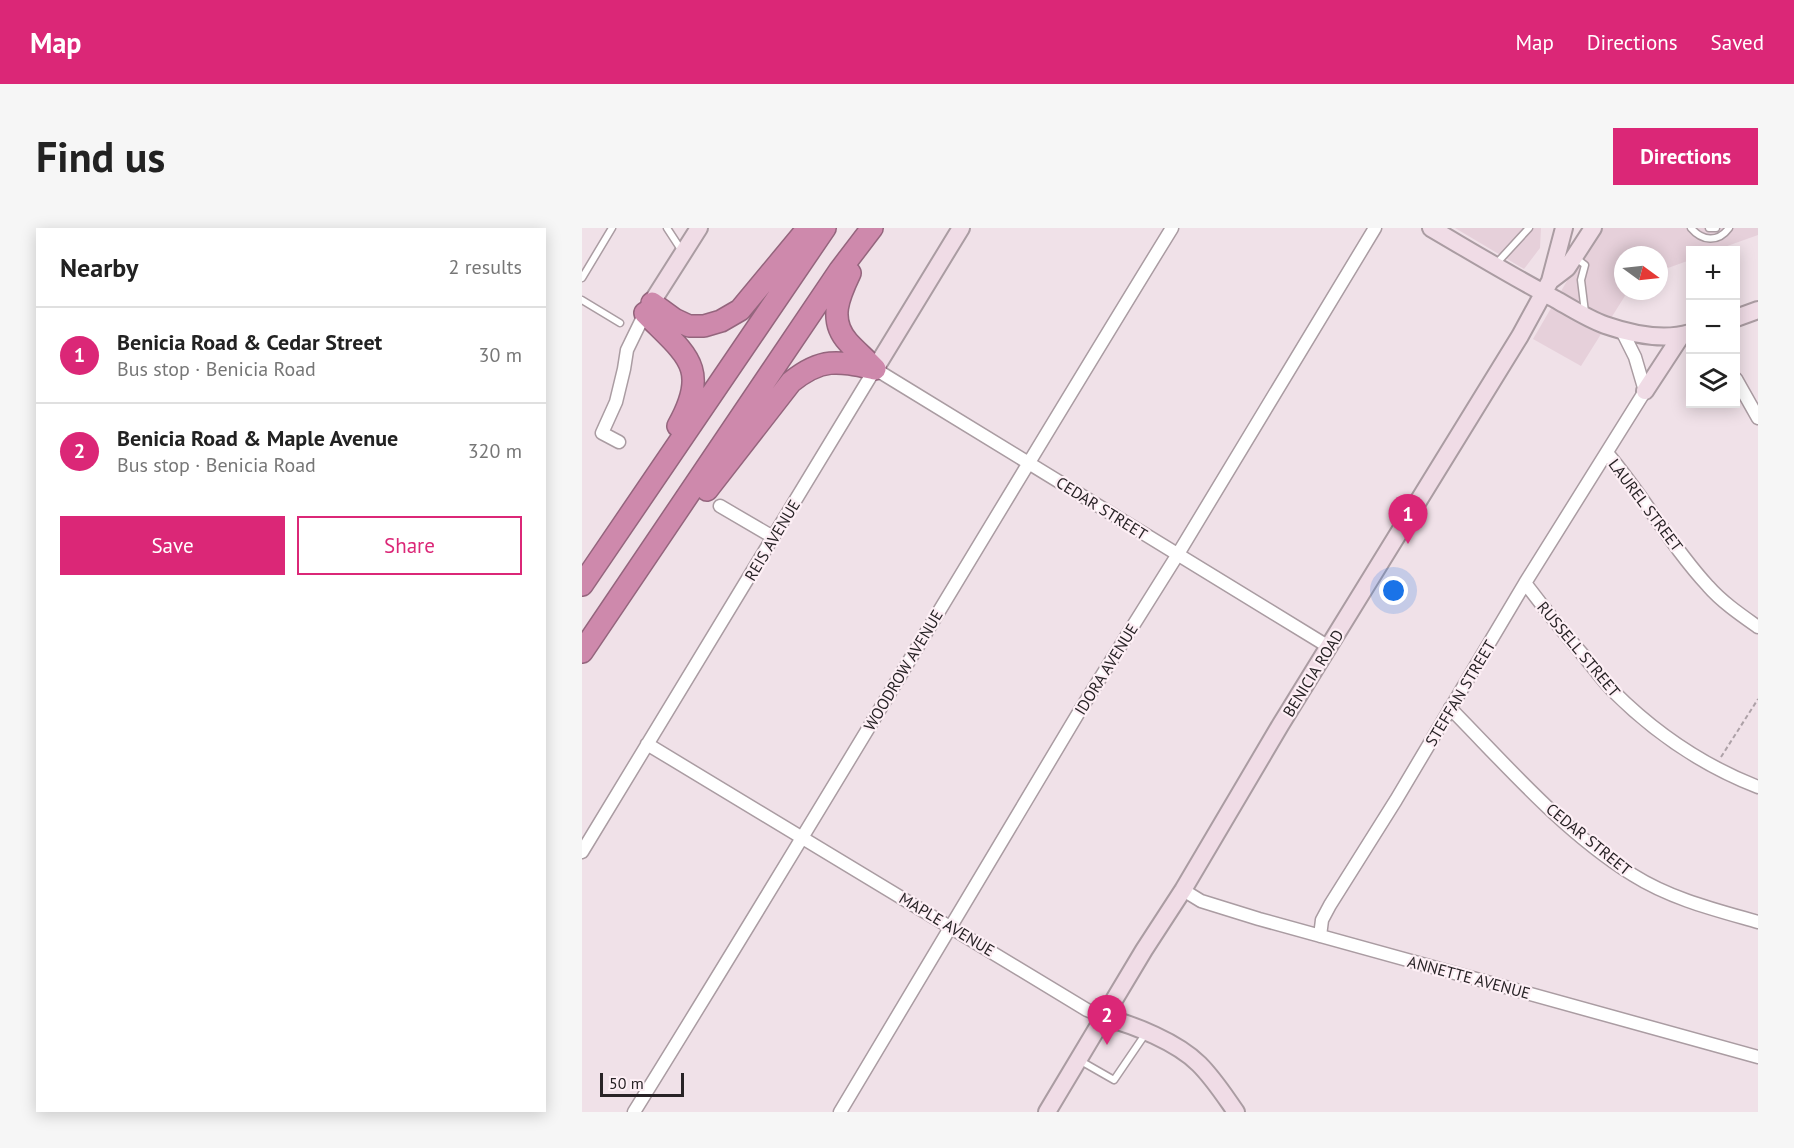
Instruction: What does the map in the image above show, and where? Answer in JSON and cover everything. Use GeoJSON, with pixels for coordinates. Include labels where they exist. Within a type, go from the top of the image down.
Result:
{"type":"FeatureCollection","features":[{"type":"Feature","properties":{"kind":"highway"},"geometry":{"type":"LineString","coordinates":[[648,308],[689,326],[704,326],[721,321],[740,309],[808,228]]}},
{"type":"Feature","properties":{"kind":"highway"},"geometry":{"type":"LineString","coordinates":[[582,585],[825,228]]}},
{"type":"Feature","properties":{"kind":"highway"},"geometry":{"type":"LineString","coordinates":[[871,229],[838,298],[836,314],[839,329],[849,343],[875,369]]}},
{"type":"Feature","properties":{"kind":"highway"},"geometry":{"type":"LineString","coordinates":[[582,652],[840,270],[871,229]]}},
{"type":"Feature","properties":{"kind":"highway"},"geometry":{"type":"LineString","coordinates":[[642,494],[687,410],[694,377],[688,359],[648,308]]}},
{"type":"Feature","properties":{"kind":"highway"},"geometry":{"type":"LineString","coordinates":[[623,592],[682,522],[790,382],[816,365],[832,362],[875,369]]}},
{"type":"Feature","properties":{"kind":"main road"},"geometry":{"type":"LineString","coordinates":[[648,308],[699,228]]}},
{"type":"Feature","properties":{"kind":"main road","name":"REIS AVENUE"},"geometry":{"type":"LineString","coordinates":[[875,369],[962,228]]}},
{"type":"Feature","properties":{"kind":"main road","name":"BENICIA ROAD"},"geometry":{"type":"LineString","coordinates":[[1047,1112],[1548,287],[1564,228]]}},
{"type":"Feature","properties":{"kind":"main road"},"geometry":{"type":"LineString","coordinates":[[1548,287],[1567,268],[1593,228]]}},
{"type":"Feature","properties":{"kind":"main road"},"geometry":{"type":"LineString","coordinates":[[1435,229],[1495,265],[1548,287],[1585,315],[1602,324],[1658,337],[1686,334]]}},
{"type":"Feature","properties":{"kind":"main road"},"geometry":{"type":"LineString","coordinates":[[1740,317],[1758,310]]}},
{"type":"Feature","properties":{"kind":"main road"},"geometry":{"type":"LineString","coordinates":[[1645,391],[1686,334]]}},
{"type":"Feature","properties":{"kind":"main road","name":"MAPLE AVENUE"},"geometry":{"type":"LineString","coordinates":[[1104,1017],[1127,1023],[1188,1054],[1215,1082],[1236,1112]]}},
{"type":"Feature","properties":{"kind":"street","name":"WOODROW AVENUE"},"geometry":{"type":"LineString","coordinates":[[634,1112],[741,940],[1028,462],[1172,228]]}},
{"type":"Feature","properties":{"kind":"street","name":"IDORA AVENUE"},"geometry":{"type":"LineString","coordinates":[[840,1112],[1375,228]]}},
{"type":"Feature","properties":{"kind":"street"},"geometry":{"type":"LineString","coordinates":[[619,442],[602,433],[616,402],[627,350],[648,308]]}},
{"type":"Feature","properties":{"kind":"street"},"geometry":{"type":"LineString","coordinates":[[1621,329],[1635,357],[1645,391]]}},
{"type":"Feature","properties":{"kind":"street","name":"CEDAR STREET"},"geometry":{"type":"LineString","coordinates":[[875,369],[1329,647]]}},
{"type":"Feature","properties":{"kind":"street","name":"REIS AVENUE"},"geometry":{"type":"LineString","coordinates":[[582,852],[875,369]]}},
{"type":"Feature","properties":{"kind":"street"},"geometry":{"type":"LineString","coordinates":[[1740,386],[1758,418]]}},
{"type":"Feature","properties":{"kind":"street","name":"LAUREL STREET"},"geometry":{"type":"LineString","coordinates":[[1645,391],[1607,453],[1708,587],[1758,627]]}},
{"type":"Feature","properties":{"kind":"street","name":"STEFFAN STREET"},"geometry":{"type":"LineString","coordinates":[[1320,936],[1322,920],[1330,904],[1396,800],[1525,583],[1607,453]]}},
{"type":"Feature","properties":{"kind":"street"},"geometry":{"type":"LineString","coordinates":[[720,506],[774,537]]}},
{"type":"Feature","properties":{"kind":"street","name":"RUSSELL STREET"},"geometry":{"type":"LineString","coordinates":[[1525,583],[1612,690],[1649,723],[1696,758],[1758,787]]}},
{"type":"Feature","properties":{"kind":"street","name":"CEDAR STREET"},"geometry":{"type":"LineString","coordinates":[[1450,708],[1556,816],[1634,876],[1700,906],[1758,922]]}},
{"type":"Feature","properties":{"kind":"street","name":"MAPLE AVENUE"},"geometry":{"type":"LineString","coordinates":[[647,744],[1087,1010],[1104,1017]]}},
{"type":"Feature","properties":{"kind":"street","name":"ANNETTE AVENUE"},"geometry":{"type":"LineString","coordinates":[[1183,890],[1201,901],[1320,936],[1758,1057]]}},
{"type":"Feature","properties":{"kind":"lane"},"geometry":{"type":"LineString","coordinates":[[582,278],[612,228]]}},
{"type":"Feature","properties":{"kind":"lane"},"geometry":{"type":"LineString","coordinates":[[667,228],[683,254]]}},
{"type":"Feature","properties":{"kind":"lane"},"geometry":{"type":"LineString","coordinates":[[1495,265],[1529,228]]}},
{"type":"Feature","properties":{"kind":"lane"},"geometry":{"type":"LineString","coordinates":[[1691,228],[1706,239],[1715,239],[1729,228]]}},
{"type":"Feature","properties":{"kind":"lane"},"geometry":{"type":"LineString","coordinates":[[1708,228],[1716,228]]}},
{"type":"Feature","properties":{"kind":"lane"},"geometry":{"type":"LineString","coordinates":[[1574,256],[1585,265],[1581,280],[1585,315]]}},
{"type":"Feature","properties":{"kind":"lane"},"geometry":{"type":"LineString","coordinates":[[582,300],[620,323]]}},
{"type":"Feature","properties":{"kind":"lane"},"geometry":{"type":"LineString","coordinates":[[1078,1060],[1114,1080],[1146,1032]]}},
{"type":"Feature","properties":{"kind":"path"},"geometry":{"type":"LineString","coordinates":[[1714,768],[1758,699]]}},
{"type":"Feature","properties":{"kind":"shaded area"},"geometry":{"type":"Polygon","coordinates":[[[1455,228],[1541,228],[1540,248],[1524,269],[1455,228]]]}},
{"type":"Feature","properties":{"kind":"shaded area"},"geometry":{"type":"Polygon","coordinates":[[[1598,228],[1758,228],[1758,235],[1727,246],[1686,246],[1686,261],[1668,268],[1668,246],[1614,246],[1614,300],[1622,300],[1581,366],[1533,339],[1598,228]]]}},
{"type":"Feature","properties":{"kind":"place","name":"Benicia Road & Cedar Street"},"geometry":{"type":"Point","coordinates":[1408,544]}},
{"type":"Feature","properties":{"kind":"place","name":"Benicia Road & Maple Avenue"},"geometry":{"type":"Point","coordinates":[1107,1045]}}]}
